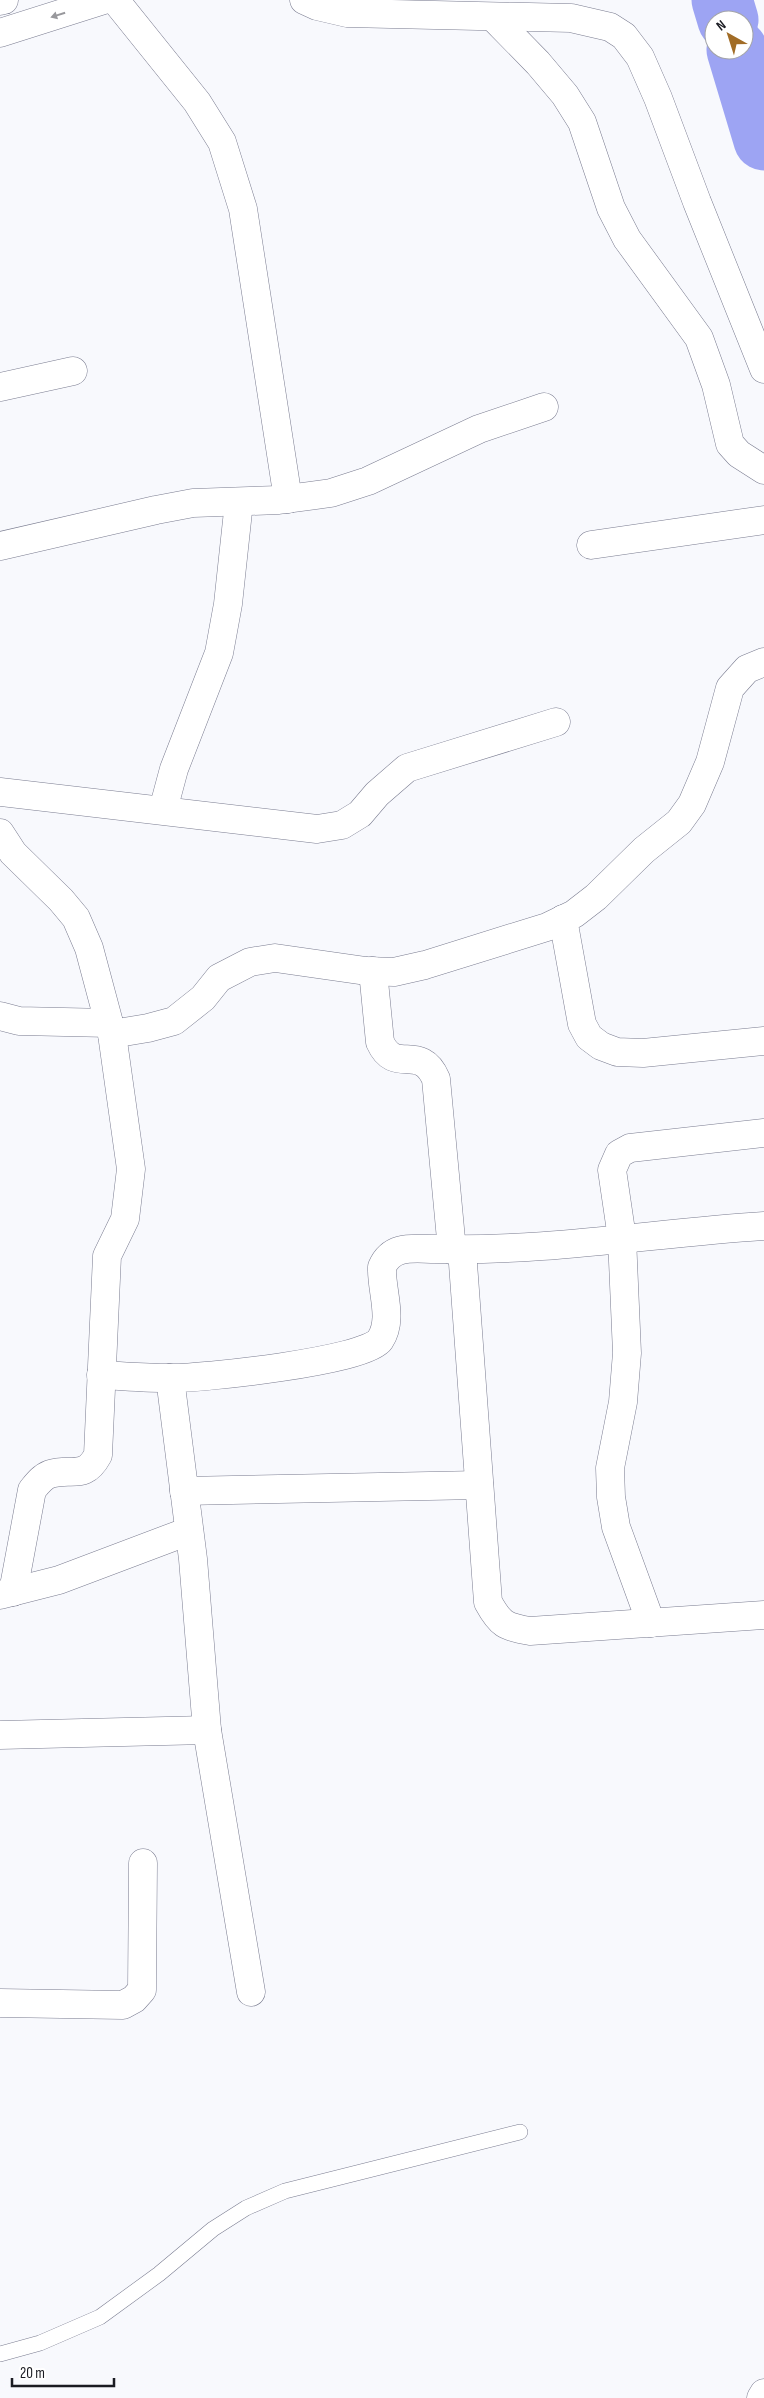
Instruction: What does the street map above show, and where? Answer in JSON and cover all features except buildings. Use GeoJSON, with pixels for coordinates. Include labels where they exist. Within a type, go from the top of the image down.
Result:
{"type":"FeatureCollection","features":[{"type":"Feature","properties":{"kind":"street"},"geometry":{"type":"LineString","coordinates":[[0,1],[4,0]]}},
{"type":"Feature","properties":{"kind":"street"},"geometry":{"type":"LineString","coordinates":[[0,33],[104,0]]}},
{"type":"Feature","properties":{"kind":"street"},"geometry":{"type":"LineString","coordinates":[[115,0],[197,102],[222,142],[243,209],[288,499]]}},
{"type":"Feature","properties":{"kind":"street"},"geometry":{"type":"LineString","coordinates":[[304,0],[316,6],[346,13],[571,18],[610,27],[624,36],[640,57],[658,98],[697,202],[764,369]]}},
{"type":"Feature","properties":{"kind":"street"},"geometry":{"type":"LineString","coordinates":[[493,17],[554,82],[582,122],[611,208],[627,240],[698,338],[716,385],[730,444],[739,454],[764,470]]}},
{"type":"Feature","properties":{"kind":"street"},"geometry":{"type":"LineString","coordinates":[[0,387],[73,371]]}},
{"type":"Feature","properties":{"kind":"street"},"geometry":{"type":"LineString","coordinates":[[0,546],[156,510],[193,504],[288,499],[331,493],[368,481],[479,429],[544,407]]}},
{"type":"Feature","properties":{"kind":"street"},"geometry":{"type":"LineString","coordinates":[[162,810],[174,769],[219,653],[228,604],[239,502]]}},
{"type":"Feature","properties":{"kind":"street"},"geometry":{"type":"LineString","coordinates":[[591,545],[764,520]]}},
{"type":"Feature","properties":{"kind":"street"},"geometry":{"type":"LineString","coordinates":[[0,1016],[19,1021],[110,1028],[174,1021],[203,998],[219,978],[250,962],[275,958],[394,972],[425,965],[547,927],[574,914],[596,897],[644,850],[679,822],[692,804],[710,762],[730,688],[747,669],[764,662]]}},
{"type":"Feature","properties":{"kind":"street"},"geometry":{"type":"LineString","coordinates":[[0,792],[317,829],[342,825],[360,814],[377,794],[407,768],[556,722]]}},
{"type":"Feature","properties":{"kind":"street"},"geometry":{"type":"LineString","coordinates":[[0,833],[13,853],[76,918],[89,948],[110,1028],[131,1169],[125,1219],[107,1256],[98,1455],[92,1466],[85,1471],[50,1474],[32,1490],[6,1593],[59,1580],[189,1531]]}},
{"type":"Feature","properties":{"kind":"street"},"geometry":{"type":"LineString","coordinates":[[563,919],[582,1024],[589,1037],[601,1046],[617,1052],[643,1053],[764,1041]]}},
{"type":"Feature","properties":{"kind":"street"},"geometry":{"type":"LineString","coordinates":[[373,971],[380,1042],[385,1052],[391,1058],[425,1062],[431,1067],[436,1079],[457,1250],[488,1602],[496,1616],[507,1627],[530,1631],[764,1615]]}},
{"type":"Feature","properties":{"kind":"street"},"geometry":{"type":"LineString","coordinates":[[652,1623],[616,1527],[611,1497],[610,1468],[623,1402],[627,1353],[622,1238],[612,1170],[619,1154],[630,1148],[764,1133]]}},
{"type":"Feature","properties":{"kind":"street"},"geometry":{"type":"LineString","coordinates":[[101,1375],[170,1378],[231,1374],[351,1355],[371,1348],[379,1342],[387,1327],[382,1280],[386,1259],[392,1252],[403,1249],[457,1250],[764,1226]]}},
{"type":"Feature","properties":{"kind":"street"},"geometry":{"type":"LineString","coordinates":[[170,1378],[201,1644],[207,1730],[251,1992]]}},
{"type":"Feature","properties":{"kind":"street"},"geometry":{"type":"LineString","coordinates":[[184,1491],[479,1485]]}},
{"type":"Feature","properties":{"kind":"street"},"geometry":{"type":"LineString","coordinates":[[0,1736],[207,1730]]}},
{"type":"Feature","properties":{"kind":"street"},"geometry":{"type":"LineString","coordinates":[[0,2003],[123,2004],[134,1999],[142,1990],[143,1863]]}},
{"type":"Feature","properties":{"kind":"street"},"geometry":{"type":"LineString","coordinates":[[761,2398],[764,2393]]}},
{"type":"Feature","properties":{"kind":"lane"},"geometry":{"type":"LineString","coordinates":[[0,2354],[40,2343],[100,2317],[159,2274],[213,2229],[246,2208],[285,2191],[520,2132]]}},
{"type":"Feature","properties":{"kind":"waterway"},"geometry":{"type":"LineString","coordinates":[[722,0],[725,10]]}},
{"type":"Feature","properties":{"kind":"waterway"},"geometry":{"type":"LineString","coordinates":[[740,60],[764,140]]}}]}
